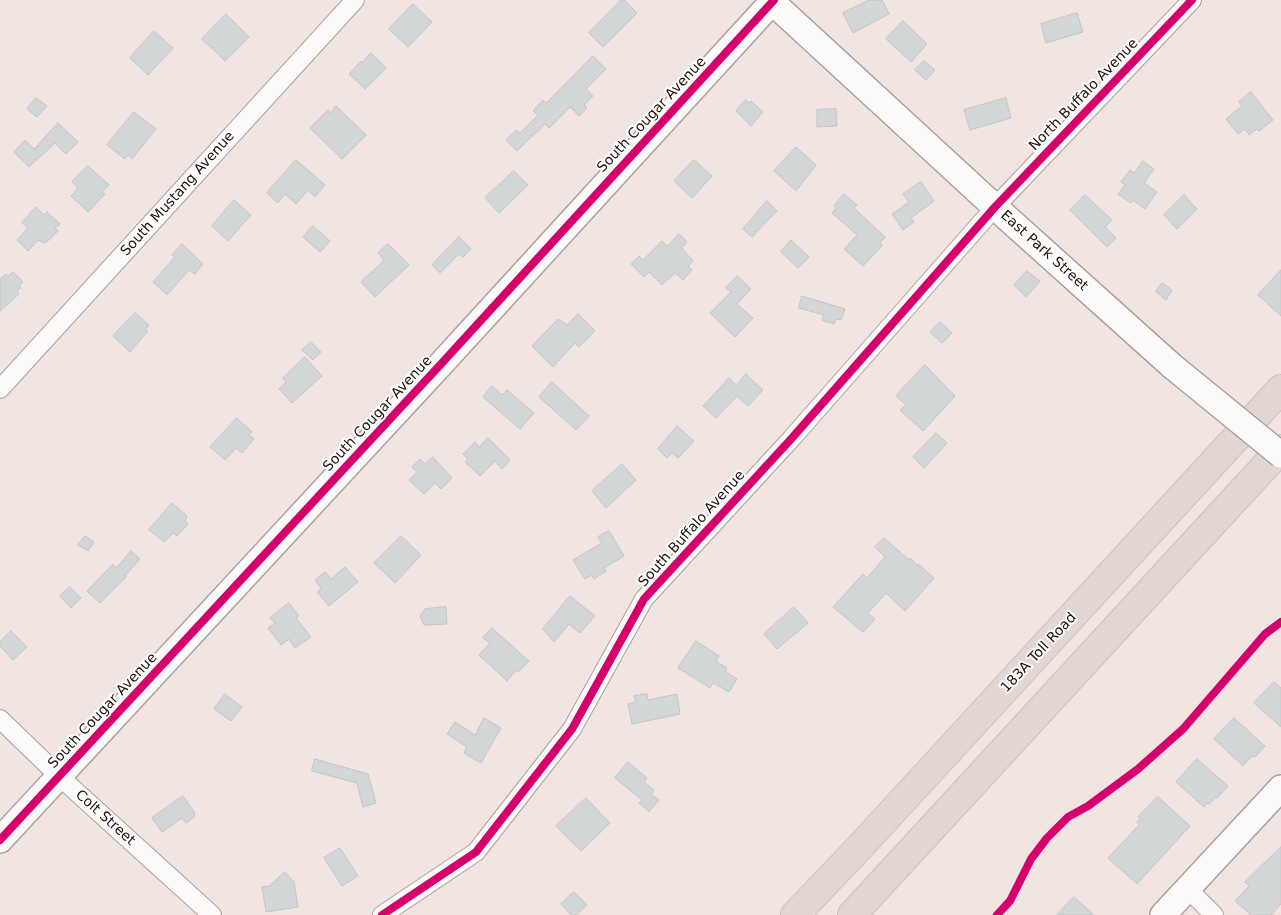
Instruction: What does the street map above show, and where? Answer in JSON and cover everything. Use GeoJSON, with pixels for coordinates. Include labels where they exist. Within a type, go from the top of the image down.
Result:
{"type":"FeatureCollection","features":[{"type":"Feature","properties":{"kind":"highway","name":"183A Toll Road"},"geometry":{"type":"LineString","coordinates":[[794,915],[858,850],[1281,389]]}},
{"type":"Feature","properties":{"kind":"highway"},"geometry":{"type":"LineString","coordinates":[[852,915],[1281,449]]}},
{"type":"Feature","properties":{"kind":"street","name":"South Mustang Avenue"},"geometry":{"type":"LineString","coordinates":[[0,389],[355,0]]}},
{"type":"Feature","properties":{"kind":"street","name":"North Buffalo Avenue"},"geometry":{"type":"LineString","coordinates":[[995,207],[1192,0]]}},
{"type":"Feature","properties":{"kind":"street","name":"East Park Street"},"geometry":{"type":"LineString","coordinates":[[772,1],[995,207],[1172,366],[1281,454]]}},
{"type":"Feature","properties":{"kind":"street","name":"South Cougar Avenue"},"geometry":{"type":"LineString","coordinates":[[0,840],[772,1]]}},
{"type":"Feature","properties":{"kind":"street","name":"South Buffalo Avenue"},"geometry":{"type":"LineString","coordinates":[[382,915],[476,852],[572,729],[644,599],[792,438],[995,207]]}},
{"type":"Feature","properties":{"kind":"street","name":"Colt Street"},"geometry":{"type":"LineString","coordinates":[[0,719],[60,777],[212,915]]}},
{"type":"Feature","properties":{"kind":"street"},"geometry":{"type":"LineString","coordinates":[[1163,915],[1281,788]]}},
{"type":"Feature","properties":{"kind":"street"},"geometry":{"type":"LineString","coordinates":[[1188,889],[1214,915]]}},
{"type":"Feature","properties":{"kind":"building"},"geometry":{"type":"Polygon","coordinates":[[[621,0],[624,0],[637,13],[603,47],[589,33],[621,0]]]}},
{"type":"Feature","properties":{"kind":"building"},"geometry":{"type":"Polygon","coordinates":[[[869,0],[882,0],[889,14],[853,33],[843,13],[869,0]]]}},
{"type":"Feature","properties":{"kind":"building"},"geometry":{"type":"Polygon","coordinates":[[[413,4],[432,22],[408,47],[389,29],[413,4]]]}},
{"type":"Feature","properties":{"kind":"building"},"geometry":{"type":"Polygon","coordinates":[[[1077,13],[1083,32],[1046,43],[1041,24],[1077,13]]]}},
{"type":"Feature","properties":{"kind":"building"},"geometry":{"type":"Polygon","coordinates":[[[226,14],[249,37],[225,61],[202,39],[226,14]]]}},
{"type":"Feature","properties":{"kind":"building"},"geometry":{"type":"Polygon","coordinates":[[[903,21],[927,44],[911,62],[886,39],[903,21]]]}},
{"type":"Feature","properties":{"kind":"building"},"geometry":{"type":"Polygon","coordinates":[[[154,31],[173,48],[148,75],[130,58],[154,31]]]}},
{"type":"Feature","properties":{"kind":"building"},"geometry":{"type":"Polygon","coordinates":[[[371,53],[386,68],[365,89],[349,74],[371,53]]]}},
{"type":"Feature","properties":{"kind":"building"},"geometry":{"type":"Polygon","coordinates":[[[593,56],[606,69],[586,89],[593,96],[584,105],[587,108],[579,116],[570,107],[549,128],[545,124],[517,151],[506,140],[516,130],[520,133],[538,115],[533,111],[543,100],[546,103],[593,56]]]}},
{"type":"Feature","properties":{"kind":"building"},"geometry":{"type":"Polygon","coordinates":[[[924,61],[935,70],[926,80],[915,70],[924,61]]]}},
{"type":"Feature","properties":{"kind":"building"},"geometry":{"type":"Polygon","coordinates":[[[1251,92],[1273,120],[1259,131],[1257,129],[1249,135],[1245,129],[1238,134],[1226,119],[1242,106],[1239,102],[1251,92]]]}},
{"type":"Feature","properties":{"kind":"building"},"geometry":{"type":"Polygon","coordinates":[[[36,98],[47,106],[37,117],[27,109],[36,98]]]}},
{"type":"Feature","properties":{"kind":"building"},"geometry":{"type":"Polygon","coordinates":[[[1006,98],[1011,118],[970,130],[964,110],[1006,98]]]}},
{"type":"Feature","properties":{"kind":"building"},"geometry":{"type":"Polygon","coordinates":[[[746,100],[749,103],[751,101],[763,112],[751,126],[736,111],[746,100]]]}},
{"type":"Feature","properties":{"kind":"building"},"geometry":{"type":"Polygon","coordinates":[[[336,106],[366,135],[342,159],[310,128],[328,110],[330,113],[336,106]]]}},
{"type":"Feature","properties":{"kind":"building"},"geometry":{"type":"Polygon","coordinates":[[[836,109],[837,126],[817,127],[817,110],[836,109]]]}},
{"type":"Feature","properties":{"kind":"building"},"geometry":{"type":"Polygon","coordinates":[[[134,112],[156,129],[132,159],[128,155],[125,159],[107,145],[134,112]]]}},
{"type":"Feature","properties":{"kind":"building"},"geometry":{"type":"Polygon","coordinates":[[[58,123],[78,142],[66,154],[55,143],[29,167],[14,152],[25,140],[34,149],[58,123]]]}},
{"type":"Feature","properties":{"kind":"building"},"geometry":{"type":"Polygon","coordinates":[[[796,147],[816,165],[796,191],[774,171],[796,147]]]}},
{"type":"Feature","properties":{"kind":"building"},"geometry":{"type":"Polygon","coordinates":[[[296,160],[325,185],[315,197],[308,190],[296,204],[285,194],[278,203],[267,193],[296,160]]]}},
{"type":"Feature","properties":{"kind":"building"},"geometry":{"type":"Polygon","coordinates":[[[694,160],[712,176],[692,198],[674,181],[694,160]]]}},
{"type":"Feature","properties":{"kind":"building"},"geometry":{"type":"Polygon","coordinates":[[[1143,161],[1154,169],[1144,183],[1157,192],[1145,209],[1133,200],[1131,203],[1118,194],[1125,185],[1121,182],[1130,170],[1134,173],[1143,161]]]}},
{"type":"Feature","properties":{"kind":"building"},"geometry":{"type":"Polygon","coordinates":[[[88,166],[109,185],[102,192],[105,194],[88,212],[71,196],[78,188],[72,182],[88,166]]]}},
{"type":"Feature","properties":{"kind":"building"},"geometry":{"type":"Polygon","coordinates":[[[514,171],[528,185],[499,213],[485,198],[514,171]]]}},
{"type":"Feature","properties":{"kind":"building"},"geometry":{"type":"Polygon","coordinates":[[[921,182],[934,201],[911,218],[914,222],[903,230],[892,214],[909,202],[903,194],[921,182]]]}},
{"type":"Feature","properties":{"kind":"building"},"geometry":{"type":"Polygon","coordinates":[[[844,194],[857,205],[854,208],[885,237],[880,243],[882,246],[863,266],[844,249],[857,235],[832,213],[836,208],[834,206],[844,194]]]}},
{"type":"Feature","properties":{"kind":"building"},"geometry":{"type":"Polygon","coordinates":[[[1085,195],[1112,220],[1105,227],[1116,238],[1107,247],[1070,210],[1085,195]]]}},
{"type":"Feature","properties":{"kind":"building"},"geometry":{"type":"Polygon","coordinates":[[[1184,195],[1197,209],[1177,229],[1164,215],[1184,195]]]}},
{"type":"Feature","properties":{"kind":"building"},"geometry":{"type":"Polygon","coordinates":[[[234,200],[251,215],[228,241],[212,226],[234,200]]]}},
{"type":"Feature","properties":{"kind":"building"},"geometry":{"type":"Polygon","coordinates":[[[767,201],[777,211],[752,237],[743,229],[767,201]]]}},
{"type":"Feature","properties":{"kind":"building"},"geometry":{"type":"Polygon","coordinates":[[[36,207],[44,215],[47,212],[60,224],[55,228],[58,231],[49,240],[44,243],[38,240],[28,251],[17,240],[28,228],[22,223],[36,207]]]}},
{"type":"Feature","properties":{"kind":"building"},"geometry":{"type":"Polygon","coordinates":[[[313,226],[330,241],[320,252],[303,237],[313,226]]]}},
{"type":"Feature","properties":{"kind":"building"},"geometry":{"type":"Polygon","coordinates":[[[679,234],[687,242],[682,248],[693,261],[688,266],[692,270],[683,280],[675,273],[662,285],[649,272],[644,277],[631,264],[639,256],[643,260],[662,241],[667,246],[679,234]]]}},
{"type":"Feature","properties":{"kind":"building"},"geometry":{"type":"Polygon","coordinates":[[[459,237],[471,249],[463,257],[459,254],[440,273],[432,265],[459,237]]]}},
{"type":"Feature","properties":{"kind":"building"},"geometry":{"type":"Polygon","coordinates":[[[791,240],[809,257],[798,268],[781,252],[791,240]]]}},
{"type":"Feature","properties":{"kind":"building"},"geometry":{"type":"Polygon","coordinates":[[[182,244],[203,264],[195,274],[189,270],[167,295],[153,282],[175,257],[172,255],[182,244]]]}},
{"type":"Feature","properties":{"kind":"building"},"geometry":{"type":"Polygon","coordinates":[[[388,244],[409,265],[375,297],[361,282],[384,260],[378,253],[388,244]]]}},
{"type":"Feature","properties":{"kind":"building"},"geometry":{"type":"Polygon","coordinates":[[[1281,270],[1281,316],[1258,295],[1281,270]]]}},
{"type":"Feature","properties":{"kind":"building"},"geometry":{"type":"Polygon","coordinates":[[[1027,271],[1040,281],[1026,297],[1014,285],[1027,271]]]}},
{"type":"Feature","properties":{"kind":"building"},"geometry":{"type":"Polygon","coordinates":[[[13,272],[23,282],[17,292],[19,294],[0,311],[0,279],[6,274],[8,276],[13,272]]]}},
{"type":"Feature","properties":{"kind":"building"},"geometry":{"type":"Polygon","coordinates":[[[737,276],[751,289],[737,304],[753,318],[735,337],[710,313],[731,292],[726,288],[737,276]]]}},
{"type":"Feature","properties":{"kind":"building"},"geometry":{"type":"Polygon","coordinates":[[[1162,283],[1172,290],[1166,300],[1156,292],[1162,283]]]}},
{"type":"Feature","properties":{"kind":"building"},"geometry":{"type":"Polygon","coordinates":[[[802,296],[845,309],[841,320],[836,319],[834,324],[822,320],[824,315],[799,308],[802,296]]]}},
{"type":"Feature","properties":{"kind":"building"},"geometry":{"type":"Polygon","coordinates":[[[135,313],[149,325],[145,330],[148,331],[130,352],[113,336],[135,313]]]}},
{"type":"Feature","properties":{"kind":"building"},"geometry":{"type":"Polygon","coordinates":[[[578,314],[595,331],[579,347],[575,343],[553,367],[532,346],[558,319],[567,325],[578,314]]]}},
{"type":"Feature","properties":{"kind":"building"},"geometry":{"type":"Polygon","coordinates":[[[940,322],[952,333],[942,343],[930,332],[940,322]]]}},
{"type":"Feature","properties":{"kind":"building"},"geometry":{"type":"Polygon","coordinates":[[[311,342],[321,352],[313,360],[302,350],[311,342]]]}},
{"type":"Feature","properties":{"kind":"building"},"geometry":{"type":"Polygon","coordinates":[[[305,357],[322,376],[292,403],[279,389],[286,382],[283,378],[305,357]]]}},
{"type":"Feature","properties":{"kind":"building"},"geometry":{"type":"Polygon","coordinates":[[[925,365],[955,396],[923,431],[900,410],[906,405],[896,396],[925,365]]]}},
{"type":"Feature","properties":{"kind":"building"},"geometry":{"type":"Polygon","coordinates":[[[746,374],[763,390],[748,406],[737,396],[716,418],[703,406],[729,378],[736,385],[746,374]]]}},
{"type":"Feature","properties":{"kind":"building"},"geometry":{"type":"Polygon","coordinates":[[[552,382],[589,416],[576,430],[539,397],[552,382]]]}},
{"type":"Feature","properties":{"kind":"building"},"geometry":{"type":"Polygon","coordinates":[[[492,386],[502,395],[507,390],[534,413],[520,429],[483,397],[492,386]]]}},
{"type":"Feature","properties":{"kind":"building"},"geometry":{"type":"Polygon","coordinates":[[[237,418],[252,432],[249,435],[254,439],[242,453],[236,448],[225,460],[210,447],[237,418]]]}},
{"type":"Feature","properties":{"kind":"building"},"geometry":{"type":"Polygon","coordinates":[[[677,426],[694,441],[678,458],[672,453],[667,458],[658,449],[677,426]]]}},
{"type":"Feature","properties":{"kind":"building"},"geometry":{"type":"Polygon","coordinates":[[[936,433],[947,443],[924,468],[913,457],[936,433]]]}},
{"type":"Feature","properties":{"kind":"building"},"geometry":{"type":"Polygon","coordinates":[[[488,438],[510,460],[502,469],[495,461],[480,476],[465,462],[468,459],[463,454],[475,442],[479,447],[488,438]]]}},
{"type":"Feature","properties":{"kind":"building"},"geometry":{"type":"Polygon","coordinates":[[[433,457],[452,478],[441,489],[435,483],[424,494],[409,480],[417,472],[412,467],[420,459],[425,464],[433,457]]]}},
{"type":"Feature","properties":{"kind":"building"},"geometry":{"type":"Polygon","coordinates":[[[622,464],[636,480],[606,508],[592,491],[622,464]]]}},
{"type":"Feature","properties":{"kind":"building"},"geometry":{"type":"Polygon","coordinates":[[[172,503],[187,516],[185,521],[188,524],[177,536],[173,533],[164,542],[149,530],[172,503]]]}},
{"type":"Feature","properties":{"kind":"building"},"geometry":{"type":"Polygon","coordinates":[[[609,531],[624,556],[604,568],[606,571],[594,579],[592,575],[585,579],[573,560],[602,543],[598,537],[609,531]]]}},
{"type":"Feature","properties":{"kind":"building"},"geometry":{"type":"Polygon","coordinates":[[[85,536],[94,542],[88,551],[78,545],[85,536]]]}},
{"type":"Feature","properties":{"kind":"building"},"geometry":{"type":"Polygon","coordinates":[[[401,536],[421,555],[395,583],[374,563],[401,536]]]}},
{"type":"Feature","properties":{"kind":"building"},"geometry":{"type":"Polygon","coordinates":[[[884,538],[909,560],[910,558],[934,578],[905,611],[886,593],[868,613],[875,619],[863,632],[833,607],[863,574],[867,578],[885,557],[875,547],[884,538]]]}},
{"type":"Feature","properties":{"kind":"building"},"geometry":{"type":"Polygon","coordinates":[[[131,551],[140,559],[126,577],[100,603],[87,591],[113,564],[116,568],[131,551]]]}},
{"type":"Feature","properties":{"kind":"building"},"geometry":{"type":"Polygon","coordinates":[[[345,567],[358,582],[329,606],[317,592],[321,588],[315,580],[325,572],[331,579],[345,567]]]}},
{"type":"Feature","properties":{"kind":"building"},"geometry":{"type":"Polygon","coordinates":[[[70,587],[81,598],[71,608],[60,596],[70,587]]]}},
{"type":"Feature","properties":{"kind":"building"},"geometry":{"type":"Polygon","coordinates":[[[570,596],[595,616],[580,633],[569,624],[554,642],[543,629],[570,596]]]}},
{"type":"Feature","properties":{"kind":"building"},"geometry":{"type":"Polygon","coordinates":[[[289,603],[299,616],[296,618],[311,637],[295,648],[289,639],[281,645],[268,628],[275,623],[270,618],[289,603]]]}},
{"type":"Feature","properties":{"kind":"building"},"geometry":{"type":"Polygon","coordinates":[[[446,607],[447,624],[424,625],[420,616],[425,609],[446,607]]]}},
{"type":"Feature","properties":{"kind":"building"},"geometry":{"type":"Polygon","coordinates":[[[794,607],[808,623],[777,649],[764,634],[794,607]]]}},
{"type":"Feature","properties":{"kind":"building"},"geometry":{"type":"Polygon","coordinates":[[[492,628],[529,661],[518,672],[516,670],[507,681],[479,655],[490,643],[483,638],[492,628]]]}},
{"type":"Feature","properties":{"kind":"building"},"geometry":{"type":"Polygon","coordinates":[[[11,631],[27,647],[13,660],[0,646],[0,642],[11,631]]]}},
{"type":"Feature","properties":{"kind":"building"},"geometry":{"type":"Polygon","coordinates":[[[696,641],[719,656],[716,661],[727,668],[725,671],[737,679],[729,692],[713,683],[710,688],[678,668],[696,641]]]}},
{"type":"Feature","properties":{"kind":"building"},"geometry":{"type":"Polygon","coordinates":[[[1274,682],[1281,688],[1281,727],[1254,703],[1274,682]]]}},
{"type":"Feature","properties":{"kind":"building"},"geometry":{"type":"Polygon","coordinates":[[[225,694],[242,707],[231,721],[214,709],[225,694]]]}},
{"type":"Feature","properties":{"kind":"building"},"geometry":{"type":"Polygon","coordinates":[[[647,694],[648,700],[677,694],[680,714],[632,724],[628,704],[636,702],[634,696],[647,694]]]}},
{"type":"Feature","properties":{"kind":"building"},"geometry":{"type":"Polygon","coordinates":[[[484,718],[501,728],[481,763],[464,753],[467,747],[447,734],[455,722],[475,735],[484,718]]]}},
{"type":"Feature","properties":{"kind":"building"},"geometry":{"type":"Polygon","coordinates":[[[1234,718],[1265,746],[1243,766],[1214,739],[1234,718]]]}},
{"type":"Feature","properties":{"kind":"building"},"geometry":{"type":"Polygon","coordinates":[[[315,759],[368,774],[376,803],[363,807],[357,783],[312,771],[315,759]]]}},
{"type":"Feature","properties":{"kind":"building"},"geometry":{"type":"Polygon","coordinates":[[[1197,759],[1228,786],[1217,798],[1209,804],[1207,803],[1204,807],[1176,782],[1197,759]]]}},
{"type":"Feature","properties":{"kind":"building"},"geometry":{"type":"Polygon","coordinates":[[[628,762],[647,778],[644,782],[654,790],[651,794],[659,800],[649,812],[639,803],[642,800],[615,778],[628,762]]]}},
{"type":"Feature","properties":{"kind":"building"},"geometry":{"type":"Polygon","coordinates":[[[183,796],[195,813],[195,816],[186,823],[182,818],[162,832],[152,818],[183,796]]]}},
{"type":"Feature","properties":{"kind":"building"},"geometry":{"type":"Polygon","coordinates":[[[1158,797],[1190,826],[1137,884],[1108,858],[1139,825],[1137,822],[1140,819],[1138,817],[1158,797]]]}},
{"type":"Feature","properties":{"kind":"building"},"geometry":{"type":"Polygon","coordinates":[[[586,798],[610,823],[581,851],[556,826],[586,798]]]}},
{"type":"Feature","properties":{"kind":"building"},"geometry":{"type":"Polygon","coordinates":[[[1281,847],[1281,904],[1271,915],[1251,915],[1235,901],[1249,886],[1245,882],[1281,847]]]}},
{"type":"Feature","properties":{"kind":"building"},"geometry":{"type":"Polygon","coordinates":[[[340,848],[358,876],[342,886],[324,858],[340,848]]]}},
{"type":"Feature","properties":{"kind":"building"},"geometry":{"type":"Polygon","coordinates":[[[285,872],[294,882],[298,907],[266,912],[262,887],[269,886],[285,872]]]}},
{"type":"Feature","properties":{"kind":"building"},"geometry":{"type":"Polygon","coordinates":[[[574,892],[587,905],[576,915],[571,915],[561,904],[574,892]]]}},
{"type":"Feature","properties":{"kind":"building"},"geometry":{"type":"Polygon","coordinates":[[[1074,897],[1094,915],[1057,915],[1074,897]]]}},
{"type":"Feature","properties":{"kind":"cycle path"},"geometry":{"type":"LineString","coordinates":[[0,840],[441,364],[774,0]]}},
{"type":"Feature","properties":{"kind":"cycle path"},"geometry":{"type":"LineString","coordinates":[[382,915],[476,852],[572,729],[644,599],[792,438],[995,207],[1192,0]]}},
{"type":"Feature","properties":{"kind":"cycle path"},"geometry":{"type":"LineString","coordinates":[[997,915],[1010,901],[1031,859],[1047,838],[1068,817],[1088,806],[1138,769],[1183,729],[1265,634],[1281,622]]}}]}
